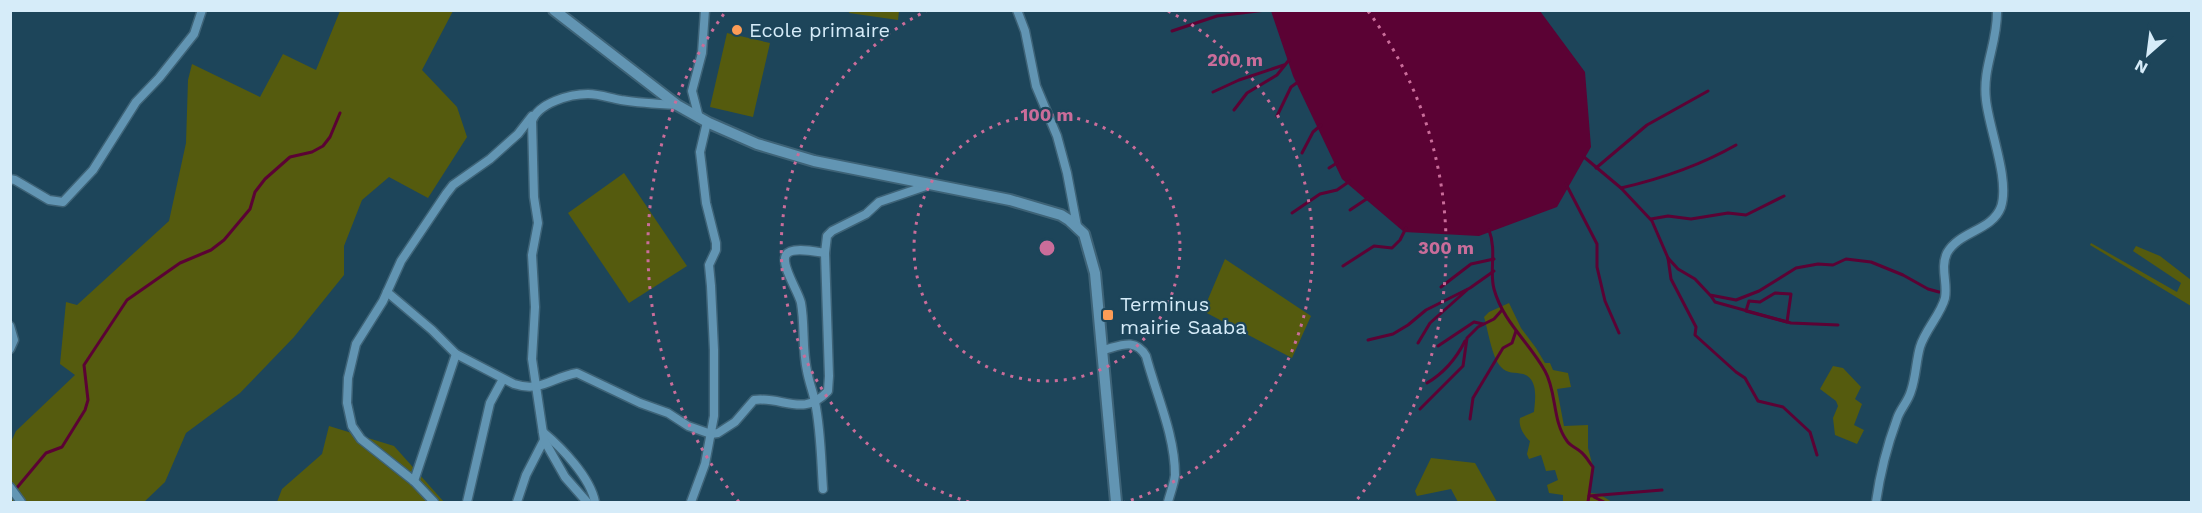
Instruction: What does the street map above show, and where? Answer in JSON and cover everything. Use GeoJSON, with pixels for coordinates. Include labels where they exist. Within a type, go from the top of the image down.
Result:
{"type":"FeatureCollection","features":[{"type":"Feature","properties":{"kind":"street"},"geometry":{"type":"LineString","coordinates":[[10,179],[49,200],[63,202],[93,170],[113,141],[127,114],[194,34],[202,10]]}},
{"type":"Feature","properties":{"kind":"street"},"geometry":{"type":"LineString","coordinates":[[554,10],[677,105],[703,120],[783,153],[861,172],[1030,205],[1061,215],[1077,226],[1088,242],[1093,265],[1116,502]]}},
{"type":"Feature","properties":{"kind":"street"},"geometry":{"type":"LineString","coordinates":[[691,502],[705,464],[714,416],[714,350],[709,265],[716,250],[716,243],[708,212],[700,160],[703,120],[692,92],[702,53],[705,10]]}},
{"type":"Feature","properties":{"kind":"street"},"geometry":{"type":"LineString","coordinates":[[1017,10],[1022,22],[1036,86],[1057,136],[1077,226]]}},
{"type":"Feature","properties":{"kind":"street"},"geometry":{"type":"LineString","coordinates":[[1876,502],[1881,467],[1899,414],[1912,390],[1920,346],[1944,300],[1944,262],[1953,246],[1993,220],[2001,206],[2003,180],[1990,130],[1985,81],[1986,68],[1996,37],[1997,10]]}},
{"type":"Feature","properties":{"kind":"street"},"geometry":{"type":"LineString","coordinates":[[434,502],[414,480],[361,439],[352,426],[347,403],[348,378],[356,344],[387,291],[401,261],[421,234],[434,209],[453,185],[490,159],[542,108],[589,93],[649,104],[677,105]]}},
{"type":"Feature","properties":{"kind":"street"},"geometry":{"type":"LineString","coordinates":[[534,115],[531,127],[532,162],[538,223],[532,255],[535,307],[532,359],[543,436],[565,477],[586,502]]}},
{"type":"Feature","properties":{"kind":"street"},"geometry":{"type":"LineString","coordinates":[[387,291],[456,354],[503,379],[523,387],[536,387],[577,373],[640,403],[668,413],[688,426],[711,434],[718,433],[735,422],[756,399],[796,405],[816,402],[828,391],[825,253],[827,237],[832,231],[866,214],[879,202],[930,184]]}},
{"type":"Feature","properties":{"kind":"street"},"geometry":{"type":"LineString","coordinates":[[823,489],[820,432],[816,402],[807,370],[800,298],[789,277],[785,260],[789,252],[798,250],[825,253]]}},
{"type":"Feature","properties":{"kind":"street"},"geometry":{"type":"LineString","coordinates":[[10,326],[14,340],[10,349]]}},
{"type":"Feature","properties":{"kind":"street"},"geometry":{"type":"LineString","coordinates":[[1103,350],[1133,344],[1140,346],[1146,356],[1170,438],[1175,477],[1168,502]]}},
{"type":"Feature","properties":{"kind":"street"},"geometry":{"type":"LineString","coordinates":[[414,480],[456,354]]}},
{"type":"Feature","properties":{"kind":"street"},"geometry":{"type":"LineString","coordinates":[[467,502],[490,403],[503,379]]}},
{"type":"Feature","properties":{"kind":"street"},"geometry":{"type":"LineString","coordinates":[[517,502],[543,436]]}},
{"type":"Feature","properties":{"kind":"street"},"geometry":{"type":"LineString","coordinates":[[543,436],[560,446],[594,495],[595,502]]}},
{"type":"Feature","properties":{"kind":"street"},"geometry":{"type":"LineString","coordinates":[[10,487],[21,502]]}},
{"type":"Feature","properties":{"kind":"green space"},"geometry":{"type":"Polygon","coordinates":[[[850,10],[899,11],[898,20],[849,13],[850,10]]]}},
{"type":"Feature","properties":{"kind":"green space"},"geometry":{"type":"Polygon","coordinates":[[[340,11],[453,11],[422,70],[457,107],[467,137],[428,198],[389,177],[362,200],[344,246],[344,275],[294,337],[240,393],[186,433],[165,482],[144,502],[11,502],[11,442],[16,431],[75,375],[60,364],[66,302],[77,305],[169,221],[186,143],[188,80],[192,64],[260,97],[283,54],[316,70],[340,11]]]}},
{"type":"Feature","properties":{"kind":"green space"},"geometry":{"type":"Polygon","coordinates":[[[727,33],[770,43],[753,117],[710,107],[727,33]]]}},
{"type":"Feature","properties":{"kind":"green space"},"geometry":{"type":"Polygon","coordinates":[[[624,173],[687,266],[629,303],[568,213],[624,173]]]}},
{"type":"Feature","properties":{"kind":"green space"},"geometry":{"type":"Polygon","coordinates":[[[2091,243],[2177,292],[2181,283],[2133,251],[2136,246],[2160,256],[2191,280],[2191,306],[2090,245],[2091,243]]]}},
{"type":"Feature","properties":{"kind":"green space"},"geometry":{"type":"Polygon","coordinates":[[[1225,259],[1311,316],[1292,358],[1203,311],[1225,259]]]}},
{"type":"Feature","properties":{"kind":"green space"},"geometry":{"type":"Polygon","coordinates":[[[1509,303],[1521,328],[1545,363],[1550,363],[1553,370],[1568,373],[1571,387],[1557,389],[1564,426],[1588,425],[1588,448],[1593,467],[1589,493],[1599,494],[1612,502],[1563,502],[1563,495],[1549,493],[1547,485],[1558,480],[1555,470],[1546,471],[1541,455],[1529,459],[1527,454],[1530,441],[1522,431],[1520,418],[1534,412],[1534,385],[1528,377],[1506,371],[1498,363],[1484,317],[1489,312],[1509,303]]]}},
{"type":"Feature","properties":{"kind":"green space"},"geometry":{"type":"Polygon","coordinates":[[[1833,366],[1843,368],[1861,387],[1855,399],[1862,404],[1854,425],[1864,430],[1857,444],[1835,435],[1833,418],[1838,406],[1836,401],[1820,389],[1833,366]]]}},
{"type":"Feature","properties":{"kind":"green space"},"geometry":{"type":"Polygon","coordinates":[[[329,426],[394,446],[444,502],[277,502],[282,489],[322,454],[329,426]]]}},
{"type":"Feature","properties":{"kind":"green space"},"geometry":{"type":"Polygon","coordinates":[[[1431,458],[1475,463],[1497,502],[1458,502],[1451,489],[1417,496],[1415,491],[1431,458]]]}},
{"type":"Feature","properties":{"kind":"shaded area"},"geometry":{"type":"Polygon","coordinates":[[[1271,11],[1540,11],[1585,72],[1591,147],[1557,207],[1479,236],[1404,232],[1342,179],[1293,76],[1271,11]]]}},
{"type":"Feature","properties":{"kind":"waterway"},"geometry":{"type":"LineString","coordinates":[[1172,31],[1217,16],[1266,10]]}},
{"type":"Feature","properties":{"kind":"waterway"},"geometry":{"type":"LineString","coordinates":[[1234,110],[1247,93],[1277,75],[1289,60]]}},
{"type":"Feature","properties":{"kind":"waterway"},"geometry":{"type":"LineString","coordinates":[[1213,92],[1239,80],[1284,65]]}},
{"type":"Feature","properties":{"kind":"waterway"},"geometry":{"type":"LineString","coordinates":[[1277,116],[1291,87],[1298,82]]}},
{"type":"Feature","properties":{"kind":"waterway"},"geometry":{"type":"LineString","coordinates":[[1596,168],[1647,125],[1708,91]]}},
{"type":"Feature","properties":{"kind":"waterway"},"geometry":{"type":"LineString","coordinates":[[10,496],[46,453],[62,447],[85,410],[88,400],[84,365],[127,300],[180,263],[211,250],[224,240],[250,209],[255,192],[265,179],[290,157],[312,152],[323,146],[330,137],[340,113]]}},
{"type":"Feature","properties":{"kind":"waterway"},"geometry":{"type":"LineString","coordinates":[[1302,153],[1313,132],[1321,125]]}},
{"type":"Feature","properties":{"kind":"waterway"},"geometry":{"type":"LineString","coordinates":[[1621,188],[1680,171],[1736,145]]}},
{"type":"Feature","properties":{"kind":"waterway"},"geometry":{"type":"LineString","coordinates":[[1584,157],[1621,188],[1652,221],[1668,258],[1671,279],[1696,327],[1695,335],[1745,378],[1758,401],[1783,407],[1810,432],[1817,455]]}},
{"type":"Feature","properties":{"kind":"waterway"},"geometry":{"type":"LineString","coordinates":[[1329,168],[1337,163]]}},
{"type":"Feature","properties":{"kind":"waterway"},"geometry":{"type":"LineString","coordinates":[[1292,213],[1320,194],[1337,190],[1350,181]]}},
{"type":"Feature","properties":{"kind":"waterway"},"geometry":{"type":"LineString","coordinates":[[1566,184],[1597,244],[1597,267],[1605,301],[1619,333]]}},
{"type":"Feature","properties":{"kind":"waterway"},"geometry":{"type":"LineString","coordinates":[[1651,219],[1668,216],[1691,219],[1728,213],[1746,215],[1784,196]]}},
{"type":"Feature","properties":{"kind":"waterway"},"geometry":{"type":"LineString","coordinates":[[1350,210],[1368,198]]}},
{"type":"Feature","properties":{"kind":"waterway"},"geometry":{"type":"LineString","coordinates":[[1343,266],[1374,246],[1392,248],[1400,240],[1406,228]]}},
{"type":"Feature","properties":{"kind":"waterway"},"geometry":{"type":"LineString","coordinates":[[1489,230],[1493,282],[1498,301],[1549,379],[1562,433],[1568,443],[1583,454],[1593,467],[1588,502]]}},
{"type":"Feature","properties":{"kind":"waterway"},"geometry":{"type":"LineString","coordinates":[[1668,258],[1678,269],[1695,279],[1710,295],[1736,300],[1759,291],[1796,268],[1818,264],[1833,265],[1846,259],[1871,262],[1939,292]]}},
{"type":"Feature","properties":{"kind":"waterway"},"geometry":{"type":"LineString","coordinates":[[1441,287],[1471,264],[1494,259]]}},
{"type":"Feature","properties":{"kind":"waterway"},"geometry":{"type":"LineString","coordinates":[[1368,340],[1393,334],[1426,310],[1470,288],[1494,271]]}},
{"type":"Feature","properties":{"kind":"waterway"},"geometry":{"type":"LineString","coordinates":[[1418,343],[1430,323],[1467,290]]}},
{"type":"Feature","properties":{"kind":"waterway"},"geometry":{"type":"LineString","coordinates":[[1775,293],[1791,294],[1787,322],[1746,311],[1749,301],[1760,302],[1775,293]]}},
{"type":"Feature","properties":{"kind":"waterway"},"geometry":{"type":"LineString","coordinates":[[1711,296],[1715,302],[1791,323],[1838,325]]}},
{"type":"Feature","properties":{"kind":"waterway"},"geometry":{"type":"LineString","coordinates":[[1420,409],[1463,366],[1467,338],[1478,327],[1494,319],[1502,310]]}},
{"type":"Feature","properties":{"kind":"waterway"},"geometry":{"type":"LineString","coordinates":[[1438,346],[1474,322],[1483,324]]}},
{"type":"Feature","properties":{"kind":"waterway"},"geometry":{"type":"LineString","coordinates":[[1470,419],[1473,398],[1503,348],[1512,343],[1516,331]]}},
{"type":"Feature","properties":{"kind":"waterway"},"geometry":{"type":"LineString","coordinates":[[1427,383],[1449,365],[1465,341]]}},
{"type":"Feature","properties":{"kind":"waterway"},"geometry":{"type":"LineString","coordinates":[[1589,496],[1662,490]]}},
{"type":"Feature","properties":{"kind":"waterway"},"geometry":{"type":"LineString","coordinates":[[1594,497],[1604,502]]}},
{"type":"Feature","properties":{"kind":"place","name":"Ecole primaire"},"geometry":{"type":"Point","coordinates":[737,30]}},
{"type":"Feature","properties":{"kind":"place","name":"Terminus mairie Saaba"},"geometry":{"type":"Point","coordinates":[1108,315]}}]}
